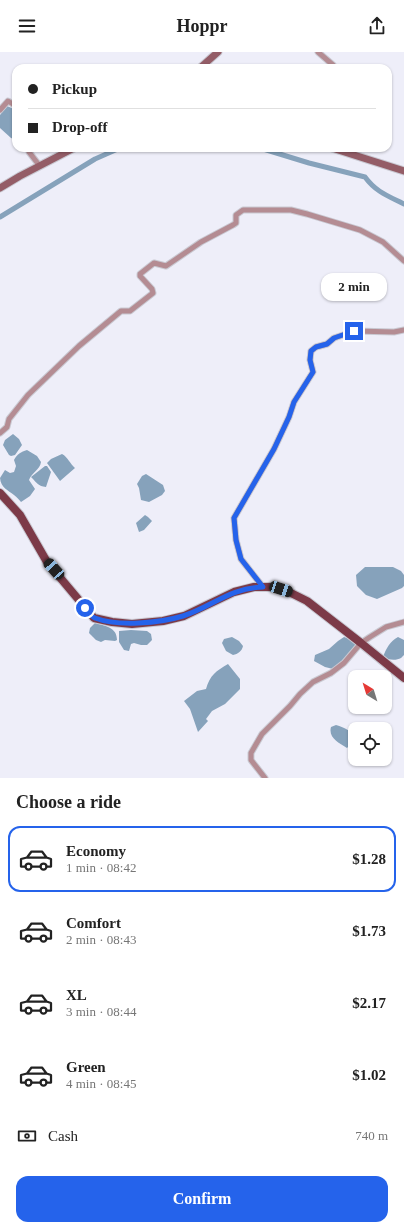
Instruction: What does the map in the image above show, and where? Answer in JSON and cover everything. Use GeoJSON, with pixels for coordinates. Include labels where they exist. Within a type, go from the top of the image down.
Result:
{"type":"FeatureCollection","features":[{"type":"Feature","properties":{"kind":"main road"},"geometry":{"type":"LineString","coordinates":[[0,493],[20,516],[47,562],[94,618],[132,624],[163,621],[184,616],[234,592],[254,587],[273,587],[289,592],[307,602],[362,643],[404,678]]}},
{"type":"Feature","properties":{"kind":"street"},"geometry":{"type":"LineString","coordinates":[[204,64],[218,52]]}},
{"type":"Feature","properties":{"kind":"street"},"geometry":{"type":"LineString","coordinates":[[318,52],[332,64]]}},
{"type":"Feature","properties":{"kind":"street"},"geometry":{"type":"LineString","coordinates":[[0,110],[8,101],[12,104]]}},
{"type":"Feature","properties":{"kind":"street"},"geometry":{"type":"LineString","coordinates":[[29,152],[39,165]]}},
{"type":"Feature","properties":{"kind":"street"},"geometry":{"type":"LineString","coordinates":[[0,188],[39,165],[66,152]]}},
{"type":"Feature","properties":{"kind":"street"},"geometry":{"type":"LineString","coordinates":[[345,152],[404,171]]}},
{"type":"Feature","properties":{"kind":"street"},"geometry":{"type":"LineString","coordinates":[[0,433],[7,427],[9,419],[28,395],[78,346],[121,311],[130,311],[153,293],[152,289],[140,274],[154,263],[166,266],[201,242],[236,223],[236,215],[243,210],[291,210],[329,220],[360,230],[383,242],[404,261]]}},
{"type":"Feature","properties":{"kind":"street"},"geometry":{"type":"LineString","coordinates":[[263,587],[241,559],[236,540],[234,518],[270,455],[294,402],[313,372],[310,360],[311,351],[316,347],[327,344],[334,338],[354,331],[394,332],[404,330]]}},
{"type":"Feature","properties":{"kind":"street"},"geometry":{"type":"LineString","coordinates":[[265,778],[251,760],[251,753],[262,734],[313,682],[331,673],[344,663],[362,643],[386,628],[404,622]]}},
{"type":"Feature","properties":{"kind":"water"},"geometry":{"type":"Polygon","coordinates":[[[7,106],[12,108],[12,138],[0,128],[0,115],[7,106]]]}},
{"type":"Feature","properties":{"kind":"water"},"geometry":{"type":"Polygon","coordinates":[[[13,434],[19,439],[22,445],[15,455],[11,456],[3,445],[5,440],[13,434]]]}},
{"type":"Feature","properties":{"kind":"water"},"geometry":{"type":"Polygon","coordinates":[[[27,450],[37,456],[41,462],[29,480],[35,489],[30,496],[21,502],[3,486],[0,478],[5,470],[10,473],[14,472],[16,466],[14,460],[15,458],[27,450]]]}},
{"type":"Feature","properties":{"kind":"water"},"geometry":{"type":"Polygon","coordinates":[[[62,454],[75,468],[60,481],[47,463],[51,459],[62,454]]]}},
{"type":"Feature","properties":{"kind":"water"},"geometry":{"type":"Polygon","coordinates":[[[47,466],[51,472],[46,487],[43,487],[31,477],[47,466]]]}},
{"type":"Feature","properties":{"kind":"water"},"geometry":{"type":"Polygon","coordinates":[[[146,474],[163,485],[165,491],[162,495],[149,502],[141,500],[137,484],[142,476],[146,474]]]}},
{"type":"Feature","properties":{"kind":"water"},"geometry":{"type":"Polygon","coordinates":[[[145,515],[152,521],[144,530],[139,532],[136,523],[145,515]]]}},
{"type":"Feature","properties":{"kind":"water"},"geometry":{"type":"Polygon","coordinates":[[[365,567],[393,567],[401,571],[404,575],[404,586],[377,599],[366,595],[357,586],[356,575],[365,567]]]}},
{"type":"Feature","properties":{"kind":"water"},"geometry":{"type":"Polygon","coordinates":[[[95,623],[113,630],[117,640],[105,640],[101,642],[96,640],[89,633],[90,628],[95,623]]]}},
{"type":"Feature","properties":{"kind":"water"},"geometry":{"type":"Polygon","coordinates":[[[119,631],[147,631],[151,634],[152,640],[147,645],[131,644],[129,651],[124,650],[119,642],[119,631]]]}},
{"type":"Feature","properties":{"kind":"water"},"geometry":{"type":"Polygon","coordinates":[[[232,637],[239,641],[243,646],[240,652],[233,655],[226,651],[222,643],[224,639],[232,637]]]}},
{"type":"Feature","properties":{"kind":"water"},"geometry":{"type":"Polygon","coordinates":[[[344,637],[350,639],[356,645],[354,650],[333,669],[325,667],[314,661],[315,655],[329,649],[344,637]]]}},
{"type":"Feature","properties":{"kind":"water"},"geometry":{"type":"Polygon","coordinates":[[[398,637],[404,640],[404,655],[399,659],[394,660],[383,657],[385,651],[398,637]]]}},
{"type":"Feature","properties":{"kind":"water"},"geometry":{"type":"Polygon","coordinates":[[[228,664],[240,679],[240,689],[225,704],[212,711],[206,719],[208,721],[198,732],[190,709],[184,701],[197,691],[206,689],[209,680],[214,674],[228,664]]]}},
{"type":"Feature","properties":{"kind":"water"},"geometry":{"type":"Polygon","coordinates":[[[336,725],[348,730],[347,748],[335,740],[330,731],[331,727],[336,725]]]}},
{"type":"Feature","properties":{"kind":"waterway"},"geometry":{"type":"LineString","coordinates":[[0,217],[95,159],[111,152]]}},
{"type":"Feature","properties":{"kind":"waterway"},"geometry":{"type":"LineString","coordinates":[[273,152],[365,177],[378,190],[404,204]]}},
{"type":"Feature","properties":{"kind":"route"},"geometry":{"type":"LineString","coordinates":[[85,608],[94,618],[112,622],[132,624],[163,621],[184,616],[234,592],[254,587],[263,587],[241,559],[236,540],[234,518],[274,449],[289,417],[294,402],[313,372],[310,360],[311,351],[316,347],[327,344],[334,338],[354,331]]}}]}
